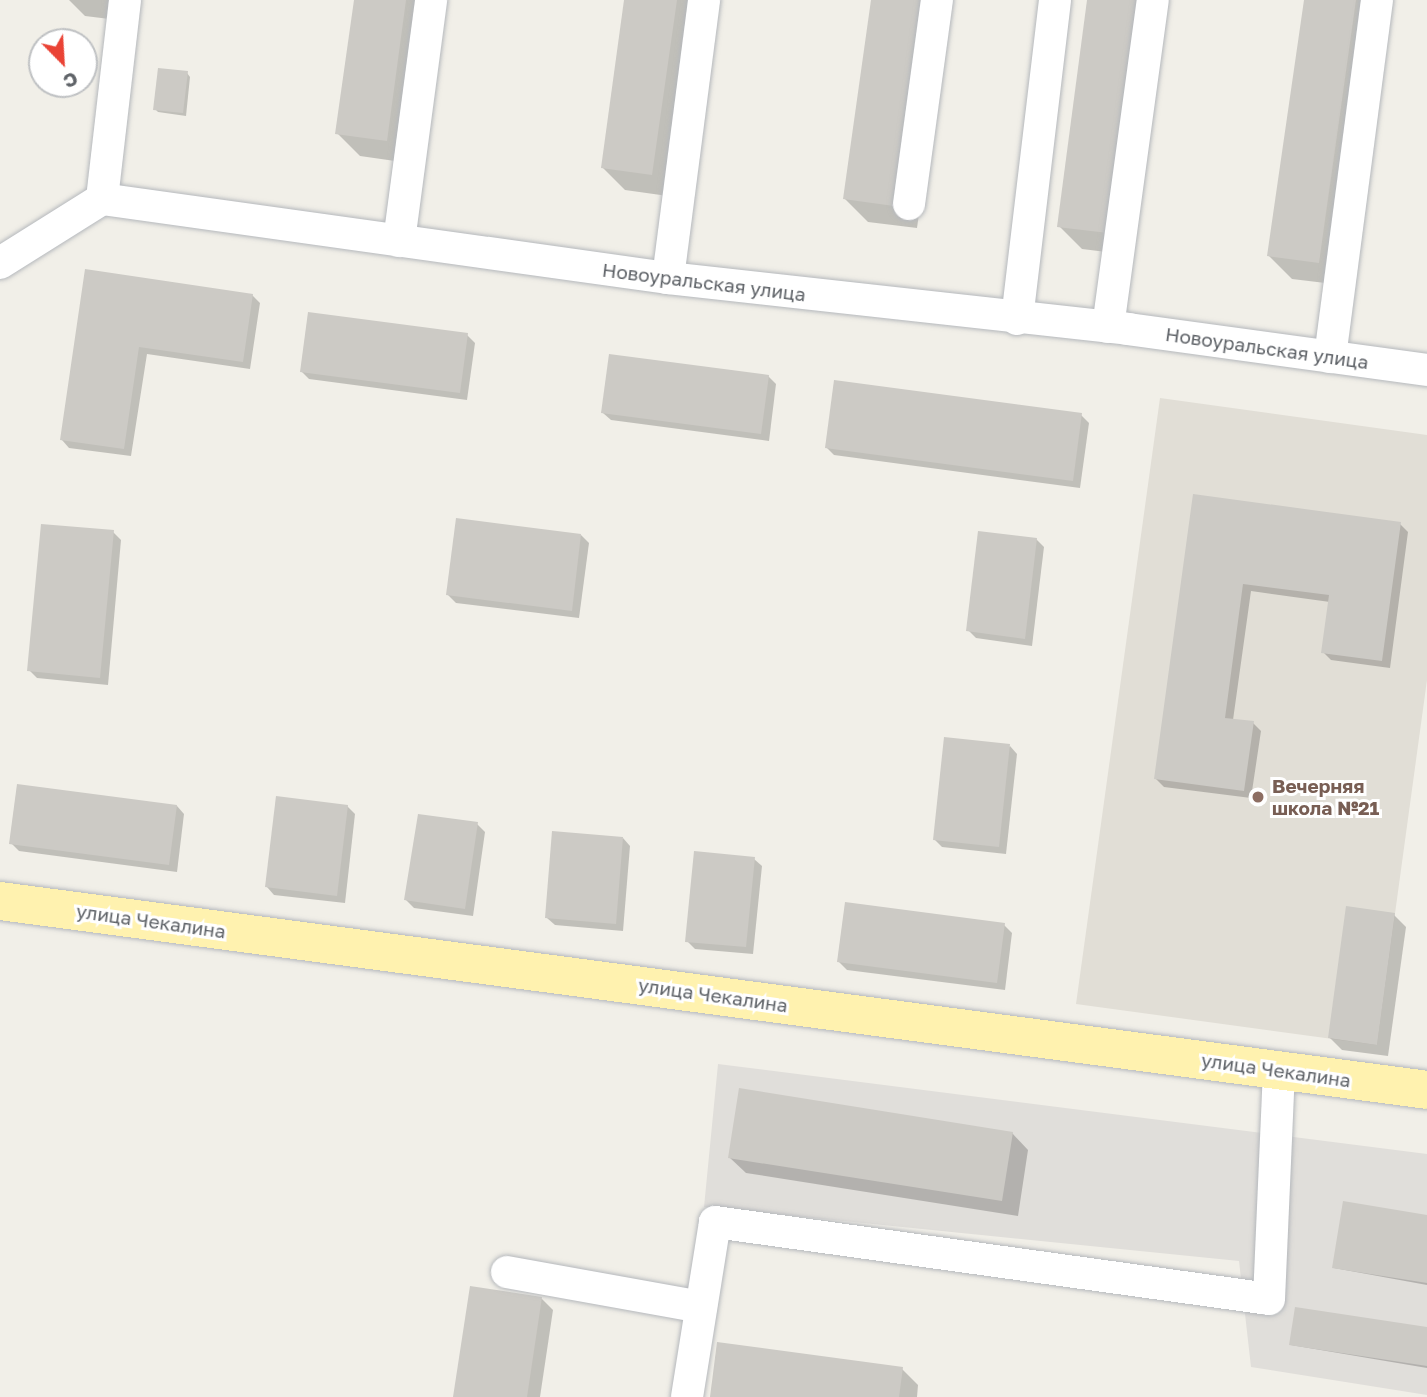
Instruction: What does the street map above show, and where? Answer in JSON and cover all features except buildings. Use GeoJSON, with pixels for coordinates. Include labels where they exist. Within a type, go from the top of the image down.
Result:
{"type":"FeatureCollection","features":[{"type":"Feature","properties":{"kind":"main road","name":"улица Чекалина"},"geometry":{"type":"LineString","coordinates":[[0,901],[1427,1090]]}},
{"type":"Feature","properties":{"kind":"street"},"geometry":{"type":"LineString","coordinates":[[0,263],[102,199],[125,0]]}},
{"type":"Feature","properties":{"kind":"street"},"geometry":{"type":"LineString","coordinates":[[399,241],[431,0]]}},
{"type":"Feature","properties":{"kind":"street"},"geometry":{"type":"LineString","coordinates":[[668,278],[704,0]]}},
{"type":"Feature","properties":{"kind":"street"},"geometry":{"type":"LineString","coordinates":[[908,204],[937,0]]}},
{"type":"Feature","properties":{"kind":"street"},"geometry":{"type":"LineString","coordinates":[[1017,319],[1055,0]]}},
{"type":"Feature","properties":{"kind":"street"},"geometry":{"type":"LineString","coordinates":[[1108,327],[1153,0]]}},
{"type":"Feature","properties":{"kind":"street"},"geometry":{"type":"LineString","coordinates":[[1330,357],[1377,0]]}},
{"type":"Feature","properties":{"kind":"street","name":"Новоуральская улица"},"geometry":{"type":"LineString","coordinates":[[102,199],[668,278],[1017,319],[1108,327],[1427,370]]}},
{"type":"Feature","properties":{"kind":"street"},"geometry":{"type":"LineString","coordinates":[[687,1397],[715,1222],[1269,1298],[1279,1070]]}},
{"type":"Feature","properties":{"kind":"street"},"geometry":{"type":"LineString","coordinates":[[507,1272],[701,1307]]}},
{"type":"Feature","properties":{"kind":"shaded area","name":"Вечерняя школа №21"},"geometry":{"type":"Polygon","coordinates":[[[1160,398],[1427,435],[1427,680],[1377,1045],[1076,1004],[1160,398]]]}},
{"type":"Feature","properties":{"kind":"shaded area"},"geometry":{"type":"Polygon","coordinates":[[[718,1064],[1427,1154],[1427,1395],[1251,1367],[1239,1261],[704,1207],[718,1064]]]}},
{"type":"Feature","properties":{"kind":"place","name":"Вечерняя школа №21"},"geometry":{"type":"Point","coordinates":[1258,797]}}]}
